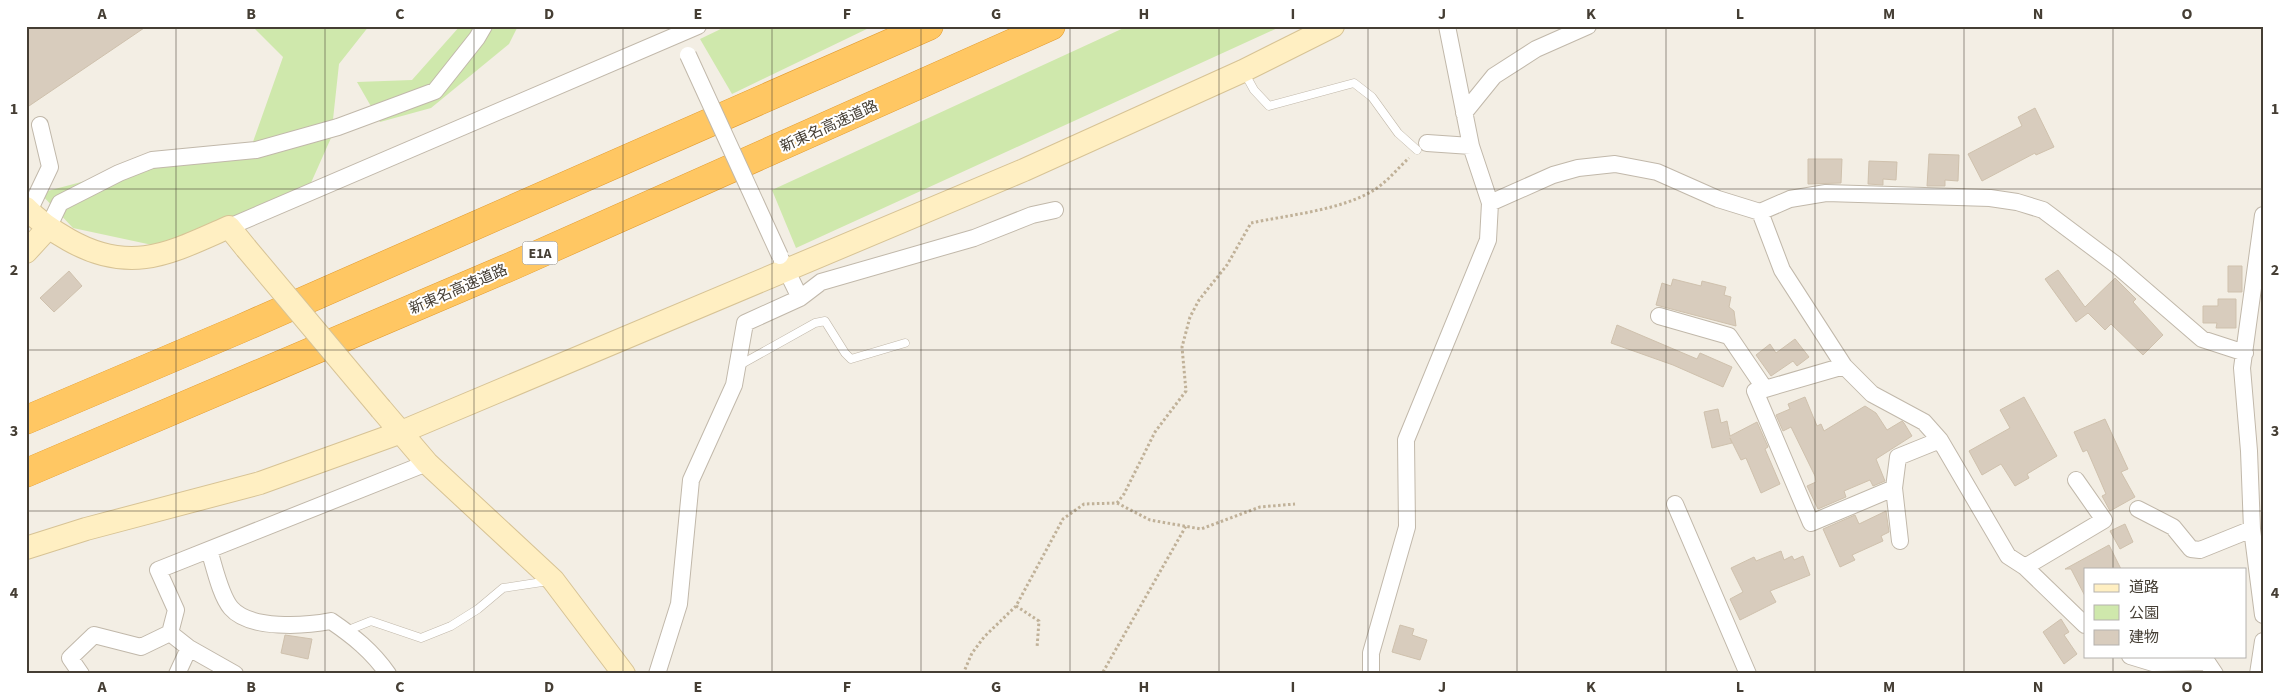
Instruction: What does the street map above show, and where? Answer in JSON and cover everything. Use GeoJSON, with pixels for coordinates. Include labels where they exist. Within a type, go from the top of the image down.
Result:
{"type":"FeatureCollection","features":[{"type":"Feature","properties":{"kind":"highway"},"geometry":{"type":"LineString","coordinates":[[26,420],[347,283],[929,26]]}},
{"type":"Feature","properties":{"kind":"highway","name":"新東名高速道路"},"geometry":{"type":"LineString","coordinates":[[26,472],[512,266],[1051,26]]}},
{"type":"Feature","properties":{"kind":"street"},"geometry":{"type":"LineString","coordinates":[[26,252],[48,228],[60,203],[119,173],[152,160],[256,150],[338,127],[435,91],[477,38],[484,26]]}},
{"type":"Feature","properties":{"kind":"street"},"geometry":{"type":"LineString","coordinates":[[40,125],[50,167],[28,210],[48,228],[80,246],[113,258],[138,259],[163,254],[229,227],[679,30],[698,26]]}},
{"type":"Feature","properties":{"kind":"street"},"geometry":{"type":"LineString","coordinates":[[26,548],[86,529],[260,483],[399,433],[784,263],[1024,170],[1243,70],[1333,26]]}},
{"type":"Feature","properties":{"kind":"street"},"geometry":{"type":"LineString","coordinates":[[1371,674],[1370,653],[1407,527],[1406,440],[1488,240],[1490,203],[1471,146],[1447,26]]}},
{"type":"Feature","properties":{"kind":"street"},"geometry":{"type":"LineString","coordinates":[[1464,113],[1494,76],[1536,49],[1588,26]]}},
{"type":"Feature","properties":{"kind":"street"},"geometry":{"type":"LineString","coordinates":[[679,30],[688,55],[800,298]]}},
{"type":"Feature","properties":{"kind":"street"},"geometry":{"type":"LineString","coordinates":[[1422,146],[1471,146]]}},
{"type":"Feature","properties":{"kind":"street"},"geometry":{"type":"LineString","coordinates":[[1490,203],[1553,175],[1578,168],[1615,164],[1657,172],[1718,199],[1760,212],[1790,199],[1826,193],[1990,198],[2017,202],[2043,210],[2115,264],[2202,339],[2245,353]]}},
{"type":"Feature","properties":{"kind":"street"},"geometry":{"type":"LineString","coordinates":[[657,674],[679,604],[691,480],[734,385],[744,323],[800,298],[821,282],[965,241],[1032,215],[1055,210]]}},
{"type":"Feature","properties":{"kind":"street"},"geometry":{"type":"LineString","coordinates":[[1760,212],[1782,270],[1844,366],[1872,394],[1924,422],[1940,440],[2008,556],[2025,567],[2084,624]]}},
{"type":"Feature","properties":{"kind":"street"},"geometry":{"type":"LineString","coordinates":[[2263,215],[2261,242],[2242,368],[2263,615]]}},
{"type":"Feature","properties":{"kind":"street"},"geometry":{"type":"LineString","coordinates":[[229,227],[399,433],[427,463],[553,580],[624,674]]}},
{"type":"Feature","properties":{"kind":"street"},"geometry":{"type":"LineString","coordinates":[[1659,316],[1730,336],[1765,389]]}},
{"type":"Feature","properties":{"kind":"street"},"geometry":{"type":"LineString","coordinates":[[1844,366],[1755,391],[1811,523],[1894,488]]}},
{"type":"Feature","properties":{"kind":"street"},"geometry":{"type":"LineString","coordinates":[[1900,541],[1894,488],[1898,458],[1940,440]]}},
{"type":"Feature","properties":{"kind":"street"},"geometry":{"type":"LineString","coordinates":[[81,674],[70,658],[94,636],[141,647],[170,633],[176,610],[158,570],[427,463]]}},
{"type":"Feature","properties":{"kind":"street"},"geometry":{"type":"LineString","coordinates":[[2025,567],[2104,520],[2076,480]]}},
{"type":"Feature","properties":{"kind":"street"},"geometry":{"type":"LineString","coordinates":[[1675,504],[1748,674]]}},
{"type":"Feature","properties":{"kind":"street"},"geometry":{"type":"LineString","coordinates":[[2138,509],[2173,527],[2191,550],[2200,550],[2256,536]]}},
{"type":"Feature","properties":{"kind":"street"},"geometry":{"type":"LineString","coordinates":[[209,550],[230,607],[243,616],[279,624],[306,626],[331,621],[376,656],[388,674]]}},
{"type":"Feature","properties":{"kind":"street"},"geometry":{"type":"LineString","coordinates":[[170,633],[189,648],[236,674]]}},
{"type":"Feature","properties":{"kind":"street"},"geometry":{"type":"LineString","coordinates":[[2258,674],[2263,641]]}},
{"type":"Feature","properties":{"kind":"street"},"geometry":{"type":"LineString","coordinates":[[177,674],[189,648]]}},
{"type":"Feature","properties":{"kind":"street"},"geometry":{"type":"LineString","coordinates":[[2137,658],[2153,663],[2207,662],[2215,674]]}},
{"type":"Feature","properties":{"kind":"lane"},"geometry":{"type":"LineString","coordinates":[[1243,70],[1254,90],[1268,106],[1354,83],[1372,97],[1398,133],[1422,146]]}},
{"type":"Feature","properties":{"kind":"lane"},"geometry":{"type":"LineString","coordinates":[[737,367],[815,323],[826,321],[845,353],[851,359],[904,343]]}},
{"type":"Feature","properties":{"kind":"lane"},"geometry":{"type":"LineString","coordinates":[[346,631],[371,621],[421,638],[451,626],[478,609],[503,588],[553,580]]}},
{"type":"Feature","properties":{"kind":"path"},"geometry":{"type":"LineString","coordinates":[[1117,502],[1124,494],[1155,432],[1186,391],[1182,347],[1190,317],[1199,300],[1227,265],[1250,223],[1343,203],[1362,196],[1376,189],[1422,146]]}},
{"type":"Feature","properties":{"kind":"path"},"geometry":{"type":"LineString","coordinates":[[963,674],[972,653],[984,637],[1016,606],[1063,519],[1084,504],[1117,502],[1150,520],[1201,529],[1260,507],[1295,504]]}},
{"type":"Feature","properties":{"kind":"path"},"geometry":{"type":"LineString","coordinates":[[1103,672],[1186,526]]}},
{"type":"Feature","properties":{"kind":"path"},"geometry":{"type":"LineString","coordinates":[[1016,606],[1039,621],[1037,648]]}},
{"type":"Feature","properties":{"kind":"green space"},"geometry":{"type":"Polygon","coordinates":[[[252,26],[369,26],[339,64],[331,138],[306,194],[157,246],[73,228],[40,193],[130,169],[248,156],[283,57],[252,26]]]}},
{"type":"Feature","properties":{"kind":"green space"},"geometry":{"type":"Polygon","coordinates":[[[460,26],[518,26],[509,44],[431,108],[380,122],[357,82],[412,80],[460,26]]]}},
{"type":"Feature","properties":{"kind":"green space"},"geometry":{"type":"Polygon","coordinates":[[[727,26],[873,26],[732,94],[700,39],[727,26]]]}},
{"type":"Feature","properties":{"kind":"green space"},"geometry":{"type":"Polygon","coordinates":[[[1128,26],[1282,26],[796,248],[772,190],[1128,26]]]}},
{"type":"Feature","properties":{"kind":"building"},"geometry":{"type":"Polygon","coordinates":[[[26,26],[147,26],[26,108],[26,26]]]}},
{"type":"Feature","properties":{"kind":"building"},"geometry":{"type":"Polygon","coordinates":[[[2035,108],[2054,147],[2036,155],[2035,153],[1982,181],[1968,154],[2022,126],[2018,117],[2035,108]]]}},
{"type":"Feature","properties":{"kind":"building"},"geometry":{"type":"Polygon","coordinates":[[[1929,154],[1959,155],[1958,181],[1945,180],[1945,186],[1927,186],[1929,154]]]}},
{"type":"Feature","properties":{"kind":"building"},"geometry":{"type":"Polygon","coordinates":[[[1808,159],[1842,159],[1841,183],[1808,184],[1808,159]]]}},
{"type":"Feature","properties":{"kind":"building"},"geometry":{"type":"Polygon","coordinates":[[[1869,161],[1897,162],[1896,180],[1883,179],[1883,185],[1868,184],[1869,161]]]}},
{"type":"Feature","properties":{"kind":"building"},"geometry":{"type":"Polygon","coordinates":[[[2228,266],[2242,266],[2242,292],[2228,292],[2228,266]]]}},
{"type":"Feature","properties":{"kind":"building"},"geometry":{"type":"Polygon","coordinates":[[[2058,270],[2085,307],[2115,278],[2136,299],[2133,302],[2163,335],[2143,355],[2111,324],[2105,330],[2088,313],[2076,322],[2045,279],[2058,270]]]}},
{"type":"Feature","properties":{"kind":"building"},"geometry":{"type":"Polygon","coordinates":[[[69,271],[82,286],[54,312],[40,298],[69,271]]]}},
{"type":"Feature","properties":{"kind":"building"},"geometry":{"type":"Polygon","coordinates":[[[1673,279],[1701,286],[1702,281],[1726,287],[1724,295],[1731,297],[1729,307],[1734,311],[1736,326],[1656,305],[1662,283],[1671,286],[1673,279]]]}},
{"type":"Feature","properties":{"kind":"building"},"geometry":{"type":"Polygon","coordinates":[[[2218,299],[2236,299],[2236,328],[2216,328],[2217,323],[2203,323],[2203,306],[2218,306],[2218,299]]]}},
{"type":"Feature","properties":{"kind":"building"},"geometry":{"type":"Polygon","coordinates":[[[1617,325],[1697,359],[1700,353],[1732,367],[1723,387],[1673,365],[1611,343],[1617,325]]]}},
{"type":"Feature","properties":{"kind":"building"},"geometry":{"type":"Polygon","coordinates":[[[1795,339],[1809,357],[1797,366],[1793,361],[1771,376],[1756,355],[1770,344],[1776,353],[1795,339]]]}},
{"type":"Feature","properties":{"kind":"building"},"geometry":{"type":"Polygon","coordinates":[[[1805,397],[1817,426],[1821,424],[1824,431],[1865,406],[1876,413],[1887,430],[1902,421],[1904,423],[1912,436],[1876,459],[1885,481],[1873,486],[1870,480],[1844,491],[1846,497],[1818,509],[1807,486],[1816,482],[1815,476],[1791,427],[1783,431],[1776,415],[1790,409],[1788,404],[1805,397]]]}},
{"type":"Feature","properties":{"kind":"building"},"geometry":{"type":"Polygon","coordinates":[[[2024,397],[2057,456],[2027,474],[2029,478],[2015,486],[2001,464],[1982,475],[1969,451],[2010,428],[2000,410],[2024,397]]]}},
{"type":"Feature","properties":{"kind":"building"},"geometry":{"type":"Polygon","coordinates":[[[1718,409],[1721,423],[1727,421],[1730,436],[1757,422],[1768,447],[1765,449],[1780,484],[1761,493],[1746,458],[1741,460],[1730,438],[1732,443],[1712,448],[1704,412],[1718,409]]]}},
{"type":"Feature","properties":{"kind":"building"},"geometry":{"type":"Polygon","coordinates":[[[2105,419],[2128,469],[2121,472],[2135,497],[2110,511],[2102,496],[2106,494],[2087,450],[2083,452],[2074,432],[2105,419]]]}},
{"type":"Feature","properties":{"kind":"building"},"geometry":{"type":"Polygon","coordinates":[[[1886,511],[1889,532],[1881,536],[1883,541],[1852,555],[1855,560],[1840,567],[1823,529],[1855,515],[1859,524],[1886,511]]]}},
{"type":"Feature","properties":{"kind":"building"},"geometry":{"type":"Polygon","coordinates":[[[2125,524],[2133,542],[2120,549],[2110,531],[2125,524]]]}},
{"type":"Feature","properties":{"kind":"building"},"geometry":{"type":"Polygon","coordinates":[[[2109,545],[2120,568],[2084,568],[2084,594],[2071,569],[2065,569],[2109,545]]]}},
{"type":"Feature","properties":{"kind":"building"},"geometry":{"type":"Polygon","coordinates":[[[1781,551],[1784,560],[1792,556],[1794,560],[1803,556],[1810,575],[1770,591],[1776,602],[1740,620],[1730,599],[1743,592],[1731,568],[1754,557],[1756,561],[1781,551]]]}},
{"type":"Feature","properties":{"kind":"building"},"geometry":{"type":"Polygon","coordinates":[[[2061,619],[2069,632],[2064,635],[2077,654],[2064,664],[2043,632],[2061,619]]]}},
{"type":"Feature","properties":{"kind":"building"},"geometry":{"type":"Polygon","coordinates":[[[1400,625],[1414,629],[1412,635],[1427,640],[1420,660],[1392,652],[1400,625]]]}},
{"type":"Feature","properties":{"kind":"building"},"geometry":{"type":"Polygon","coordinates":[[[285,635],[312,639],[308,659],[281,653],[285,635]]]}}]}
